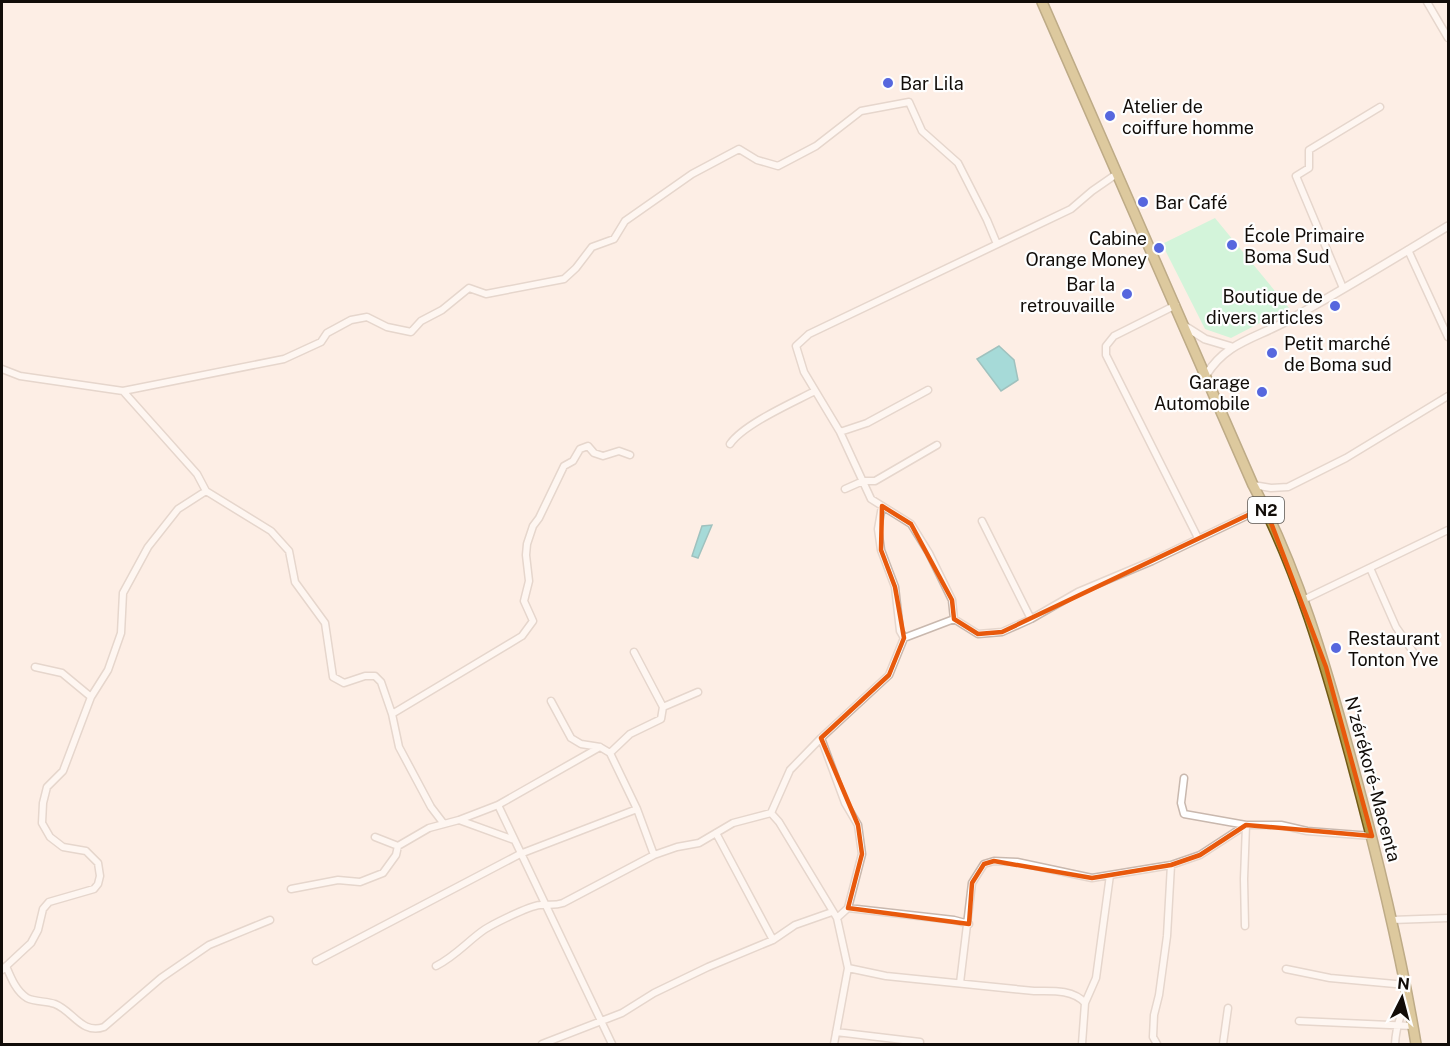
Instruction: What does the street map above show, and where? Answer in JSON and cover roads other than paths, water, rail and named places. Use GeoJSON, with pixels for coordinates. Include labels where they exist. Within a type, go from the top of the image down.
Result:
{"type":"FeatureCollection","features":[{"type":"Feature","properties":{"kind":"highway","name":"N'zérékoré-Macenta"},"geometry":{"type":"LineString","coordinates":[[1042,2],[1186,327],[1253,485],[1265,507],[1303,600],[1326,667],[1372,836],[1406,985],[1416,1044]]}},
{"type":"Feature","properties":{"kind":"street"},"geometry":{"type":"LineString","coordinates":[[1427,2],[1449,38]]}},
{"type":"Feature","properties":{"kind":"street"},"geometry":{"type":"LineString","coordinates":[[2,369],[20,376],[123,391],[284,359],[321,342],[327,333],[351,320],[367,317],[387,327],[411,332],[421,321],[441,310],[469,288],[486,294],[564,279],[576,268],[592,246],[614,238],[625,221],[692,174],[740,149],[757,160],[778,166],[816,146],[861,111],[909,102],[922,131],[958,163],[997,244]]}},
{"type":"Feature","properties":{"kind":"street"},"geometry":{"type":"LineString","coordinates":[[1343,288],[1296,176],[1309,168],[1309,150],[1380,107]]}},
{"type":"Feature","properties":{"kind":"street"},"geometry":{"type":"LineString","coordinates":[[954,619],[952,600],[929,553],[911,524],[871,499],[840,432],[804,372],[795,346],[808,334],[1071,209],[1092,190],[1118,172]]}},
{"type":"Feature","properties":{"kind":"street"},"geometry":{"type":"LineString","coordinates":[[1206,375],[1215,361],[1232,347],[1284,323],[1449,226]]}},
{"type":"Feature","properties":{"kind":"street"},"geometry":{"type":"LineString","coordinates":[[1408,250],[1449,337]]}},
{"type":"Feature","properties":{"kind":"street"},"geometry":{"type":"LineString","coordinates":[[1176,305],[1114,336],[1106,346],[1106,355],[1198,538]]}},
{"type":"Feature","properties":{"kind":"street"},"geometry":{"type":"LineString","coordinates":[[1186,327],[1205,339],[1232,347]]}},
{"type":"Feature","properties":{"kind":"street"},"geometry":{"type":"LineString","coordinates":[[840,432],[867,423],[928,390]]}},
{"type":"Feature","properties":{"kind":"street"},"geometry":{"type":"LineString","coordinates":[[123,391],[196,474],[206,491],[271,531],[289,551],[295,582],[325,623],[333,678],[344,683],[365,676],[375,676],[381,682],[392,714],[399,747],[431,807],[444,824]]}},
{"type":"Feature","properties":{"kind":"street"},"geometry":{"type":"LineString","coordinates":[[730,444],[757,423],[815,391]]}},
{"type":"Feature","properties":{"kind":"street"},"geometry":{"type":"LineString","coordinates":[[1253,485],[1288,488],[1346,458],[1449,396]]}},
{"type":"Feature","properties":{"kind":"street"},"geometry":{"type":"LineString","coordinates":[[845,489],[863,481],[875,481],[937,445]]}},
{"type":"Feature","properties":{"kind":"street"},"geometry":{"type":"LineString","coordinates":[[392,714],[522,636],[533,621],[524,601],[529,580],[527,544],[533,525],[539,518],[564,466],[573,461],[580,449],[588,446],[594,453],[603,456],[619,451],[630,455]]}},
{"type":"Feature","properties":{"kind":"street"},"geometry":{"type":"LineString","coordinates":[[206,491],[178,509],[148,547],[123,593],[121,633],[108,670],[91,697],[63,771],[47,787],[42,823],[50,837],[63,847],[86,852],[98,863],[100,876],[98,884],[94,889],[49,902],[43,909],[38,930],[31,943],[4,968],[17,989],[28,998],[63,1007],[77,1022],[100,1029],[161,978],[209,945],[270,920]]}},
{"type":"Feature","properties":{"kind":"street"},"geometry":{"type":"LineString","coordinates":[[882,506],[878,529],[881,550],[896,587],[900,631],[904,638]]}},
{"type":"Feature","properties":{"kind":"street"},"geometry":{"type":"LineString","coordinates":[[954,619],[978,634],[1002,632],[1031,619],[1078,592],[1152,561],[1265,507]]}},
{"type":"Feature","properties":{"kind":"street"},"geometry":{"type":"LineString","coordinates":[[982,521],[1031,619]]}},
{"type":"Feature","properties":{"kind":"street"},"geometry":{"type":"LineString","coordinates":[[1303,600],[1449,530]]}},
{"type":"Feature","properties":{"kind":"street"},"geometry":{"type":"LineString","coordinates":[[1370,568],[1396,627],[1416,656]]}},
{"type":"Feature","properties":{"kind":"street"},"geometry":{"type":"LineString","coordinates":[[771,813],[790,770],[889,675],[904,638],[954,619]]}},
{"type":"Feature","properties":{"kind":"street"},"geometry":{"type":"LineString","coordinates":[[610,753],[630,734],[662,719],[663,707],[634,652]]}},
{"type":"Feature","properties":{"kind":"street"},"geometry":{"type":"LineString","coordinates":[[35,667],[62,673],[91,697]]}},
{"type":"Feature","properties":{"kind":"street"},"geometry":{"type":"LineString","coordinates":[[663,707],[698,692]]}},
{"type":"Feature","properties":{"kind":"street"},"geometry":{"type":"LineString","coordinates":[[552,701],[571,738],[581,744],[600,747],[610,753],[637,809],[654,855]]}},
{"type":"Feature","properties":{"kind":"street"},"geometry":{"type":"LineString","coordinates":[[821,738],[845,803],[858,825],[862,854],[848,908],[837,918]]}},
{"type":"Feature","properties":{"kind":"street"},"geometry":{"type":"LineString","coordinates":[[291,889],[338,880],[360,882],[383,873],[396,855],[398,846],[429,828],[459,820],[498,805],[600,747]]}},
{"type":"Feature","properties":{"kind":"street"},"geometry":{"type":"LineString","coordinates":[[1184,778],[1181,803],[1184,814],[1246,825],[1281,825],[1307,831],[1372,836]]}},
{"type":"Feature","properties":{"kind":"street"},"geometry":{"type":"LineString","coordinates":[[498,805],[612,1044]]}},
{"type":"Feature","properties":{"kind":"street"},"geometry":{"type":"LineString","coordinates":[[316,961],[520,854],[637,809]]}},
{"type":"Feature","properties":{"kind":"street"},"geometry":{"type":"LineString","coordinates":[[436,966],[457,953],[487,928],[537,905],[553,906],[563,903],[654,855],[677,847],[699,843],[746,818],[771,813]]}},
{"type":"Feature","properties":{"kind":"street"},"geometry":{"type":"LineString","coordinates":[[771,813],[779,822],[837,918],[848,968],[834,1044]]}},
{"type":"Feature","properties":{"kind":"street"},"geometry":{"type":"LineString","coordinates":[[459,820],[514,840]]}},
{"type":"Feature","properties":{"kind":"street"},"geometry":{"type":"LineString","coordinates":[[960,983],[969,924],[972,883],[984,864],[994,861],[1017,862],[1092,878],[1171,865],[1200,855],[1246,825]]}},
{"type":"Feature","properties":{"kind":"street"},"geometry":{"type":"LineString","coordinates":[[1245,926],[1246,825]]}},
{"type":"Feature","properties":{"kind":"street"},"geometry":{"type":"LineString","coordinates":[[716,833],[773,940]]}},
{"type":"Feature","properties":{"kind":"street"},"geometry":{"type":"LineString","coordinates":[[375,837],[398,846]]}},
{"type":"Feature","properties":{"kind":"street"},"geometry":{"type":"LineString","coordinates":[[1157,1044],[1153,1037],[1154,1015],[1167,936],[1171,865]]}},
{"type":"Feature","properties":{"kind":"street"},"geometry":{"type":"LineString","coordinates":[[1082,1044],[1085,1003],[1096,978],[1110,875]]}},
{"type":"Feature","properties":{"kind":"street"},"geometry":{"type":"LineString","coordinates":[[848,908],[954,920],[969,924]]}},
{"type":"Feature","properties":{"kind":"street"},"geometry":{"type":"LineString","coordinates":[[544,1044],[622,1013],[654,993],[773,940],[795,925],[832,912]]}},
{"type":"Feature","properties":{"kind":"street"},"geometry":{"type":"LineString","coordinates":[[1392,920],[1449,918]]}},
{"type":"Feature","properties":{"kind":"street"},"geometry":{"type":"LineString","coordinates":[[848,968],[886,976],[1034,991],[1056,991],[1079,996],[1085,1003]]}},
{"type":"Feature","properties":{"kind":"street"},"geometry":{"type":"LineString","coordinates":[[1286,969],[1330,978],[1406,985]]}},
{"type":"Feature","properties":{"kind":"street"},"geometry":{"type":"LineString","coordinates":[[1395,1044],[1400,1013],[1408,999]]}},
{"type":"Feature","properties":{"kind":"street"},"geometry":{"type":"LineString","coordinates":[[1223,1044],[1228,1008]]}},
{"type":"Feature","properties":{"kind":"street"},"geometry":{"type":"LineString","coordinates":[[1299,1021],[1413,1026]]}},
{"type":"Feature","properties":{"kind":"street"},"geometry":{"type":"LineString","coordinates":[[836,1032],[920,1042]]}},
{"type":"Feature","properties":{"kind":"water"},"geometry":{"type":"Polygon","coordinates":[[[999,346],[1014,360],[1018,380],[1001,391],[977,359],[999,346]]]}},
{"type":"Feature","properties":{"kind":"water"},"geometry":{"type":"Polygon","coordinates":[[[712,525],[698,558],[692,556],[702,526],[712,525]]]}},
{"type":"Feature","properties":{"kind":"place","name":"Bar Lila"},"geometry":{"type":"Point","coordinates":[888,83]}},
{"type":"Feature","properties":{"kind":"place","name":"Atelier de coiffure homme"},"geometry":{"type":"Point","coordinates":[1110,116]}},
{"type":"Feature","properties":{"kind":"place","name":"Bar Café"},"geometry":{"type":"Point","coordinates":[1143,202]}},
{"type":"Feature","properties":{"kind":"place","name":"École Primaire Boma Sud"},"geometry":{"type":"Point","coordinates":[1232,245]}},
{"type":"Feature","properties":{"kind":"place","name":"Cabine Orange Money"},"geometry":{"type":"Point","coordinates":[1159,248]}},
{"type":"Feature","properties":{"kind":"place","name":"Bar la retrouvaille"},"geometry":{"type":"Point","coordinates":[1127,294]}},
{"type":"Feature","properties":{"kind":"place","name":"Boutique de divers articles"},"geometry":{"type":"Point","coordinates":[1335,306]}},
{"type":"Feature","properties":{"kind":"place","name":"Petit marché de Boma sud"},"geometry":{"type":"Point","coordinates":[1272,353]}},
{"type":"Feature","properties":{"kind":"place","name":"Garage Automobile"},"geometry":{"type":"Point","coordinates":[1262,392]}},
{"type":"Feature","properties":{"kind":"place","name":"Restaurant Tonton Yve"},"geometry":{"type":"Point","coordinates":[1336,648]}}]}
